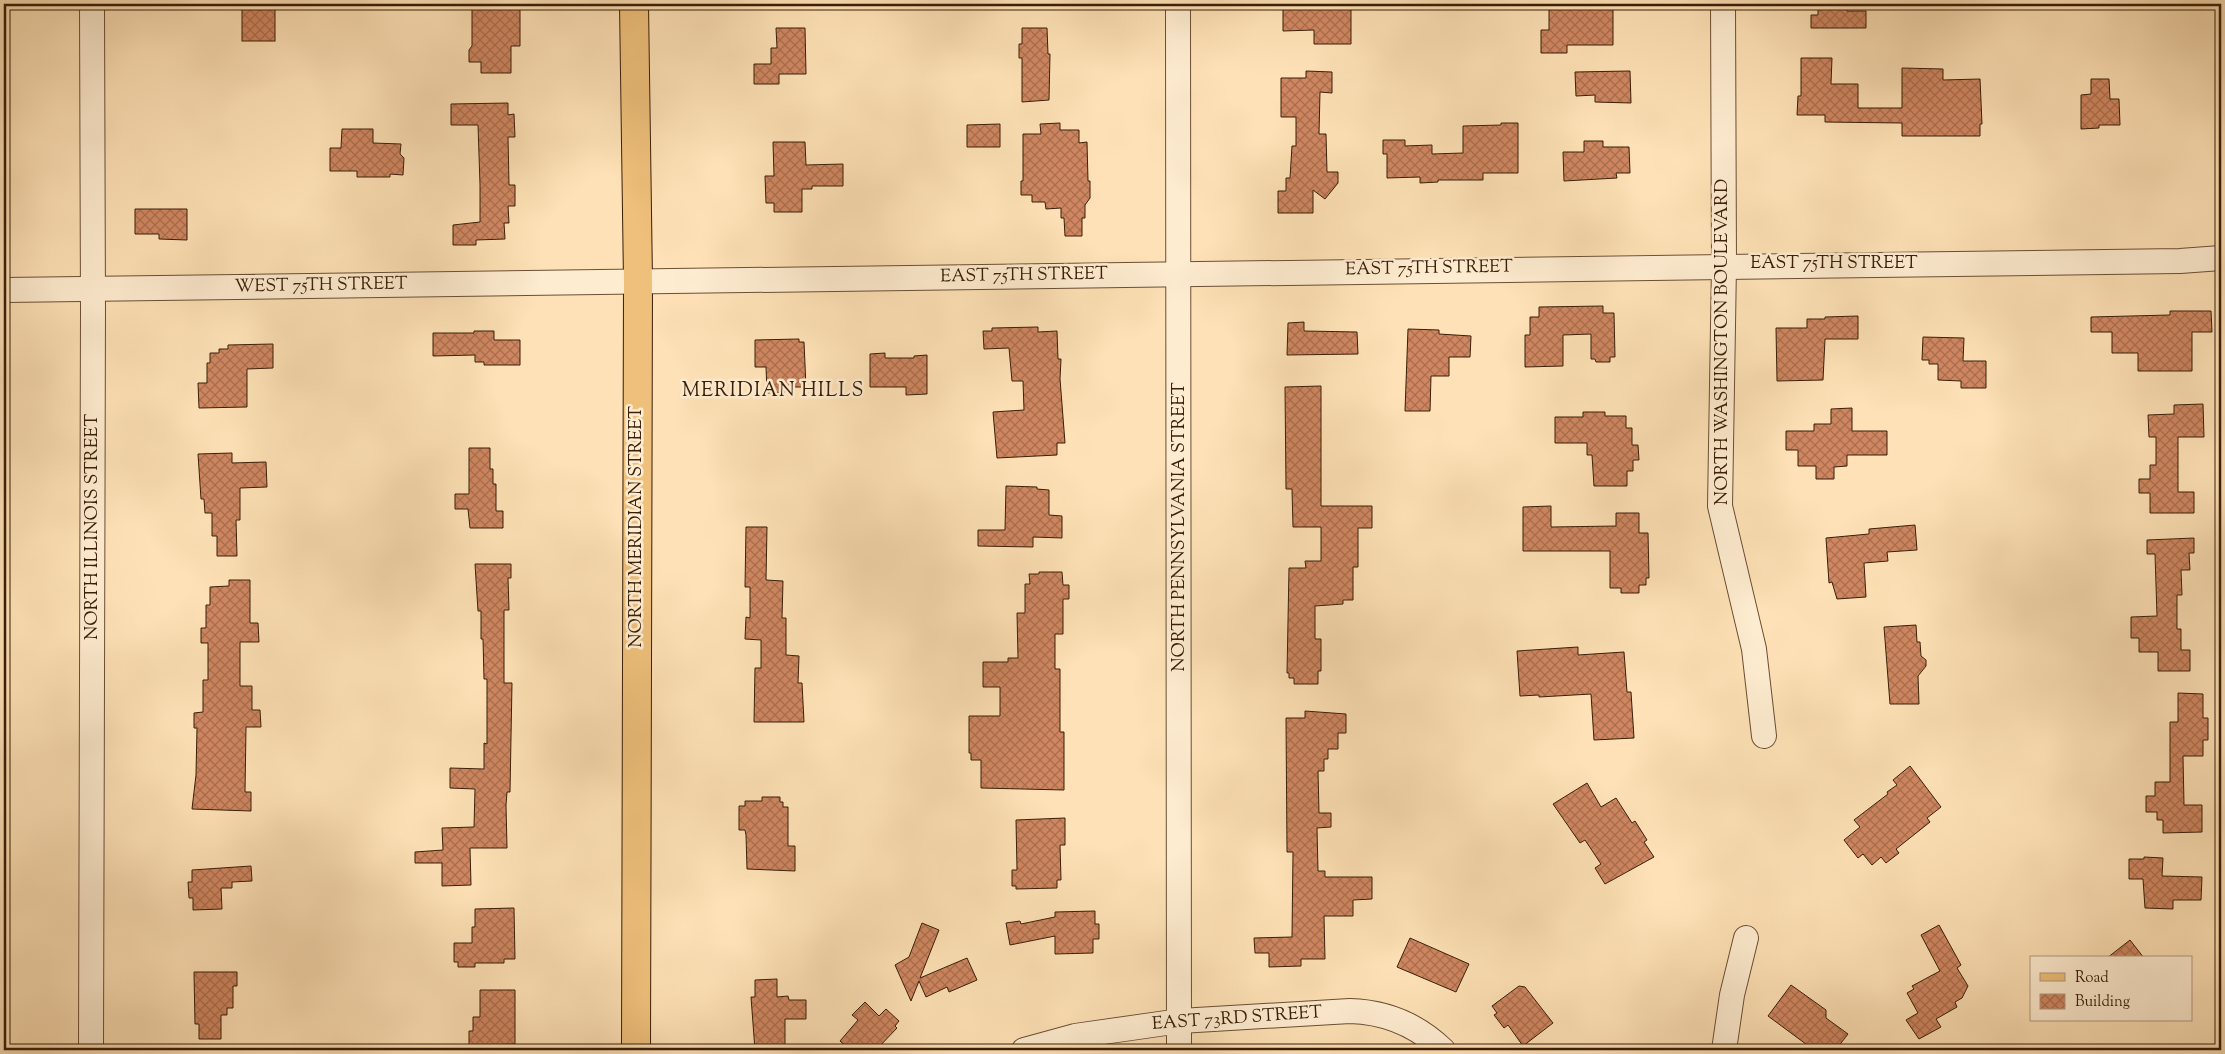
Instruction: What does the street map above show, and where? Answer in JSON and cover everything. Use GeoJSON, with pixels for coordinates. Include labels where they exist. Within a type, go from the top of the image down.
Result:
{"type":"FeatureCollection","features":[{"type":"Feature","properties":{"kind":"main road","name":"NORTH MERIDIAN STREET"},"geometry":{"type":"LineString","coordinates":[[634,4],[638,281],[636,1050]]}},
{"type":"Feature","properties":{"kind":"street","name":"NORTH ILLINOIS STREET"},"geometry":{"type":"LineString","coordinates":[[91,1050],[92,4]]}},
{"type":"Feature","properties":{"kind":"street","name":"NORTH PENNSYLVANIA STREET"},"geometry":{"type":"LineString","coordinates":[[1178,4],[1180,1050]]}},
{"type":"Feature","properties":{"kind":"street","name":"NORTH WASHINGTON BOULEVARD"},"geometry":{"type":"LineString","coordinates":[[1723,4],[1724,264],[1720,506],[1754,649],[1764,736]]}},
{"type":"Feature","properties":{"kind":"street","name":"EAST 75TH STREET"},"geometry":{"type":"LineString","coordinates":[[638,281],[1724,264],[2180,261],[2221,258]]}},
{"type":"Feature","properties":{"kind":"street","name":"WEST 75TH STREET"},"geometry":{"type":"LineString","coordinates":[[4,290],[638,281]]}},
{"type":"Feature","properties":{"kind":"street"},"geometry":{"type":"LineString","coordinates":[[1724,1050],[1732,994],[1746,938]]}},
{"type":"Feature","properties":{"kind":"street","name":"EAST 73RD STREET"},"geometry":{"type":"LineString","coordinates":[[1024,1050],[1075,1036],[1180,1021],[1361,1011],[1390,1017],[1410,1025],[1443,1050]]}},
{"type":"Feature","properties":{"kind":"building"},"geometry":{"type":"Polygon","coordinates":[[[242,4],[275,4],[275,41],[242,41],[242,4]]]}},
{"type":"Feature","properties":{"kind":"building"},"geometry":{"type":"Polygon","coordinates":[[[472,4],[520,4],[520,46],[511,46],[511,73],[481,73],[481,62],[469,62],[469,50],[472,46],[472,4]]]}},
{"type":"Feature","properties":{"kind":"building"},"geometry":{"type":"Polygon","coordinates":[[[1283,4],[1351,4],[1351,44],[1314,44],[1314,30],[1283,31],[1283,4]]]}},
{"type":"Feature","properties":{"kind":"building"},"geometry":{"type":"Polygon","coordinates":[[[1818,4],[1847,4],[1847,11],[1866,11],[1866,28],[1811,28],[1811,15],[1818,15],[1818,4]]]}},
{"type":"Feature","properties":{"kind":"building"},"geometry":{"type":"Polygon","coordinates":[[[1549,9],[1613,9],[1613,45],[1567,45],[1567,53],[1541,53],[1541,30],[1549,30],[1549,9]]]}},
{"type":"Feature","properties":{"kind":"building"},"geometry":{"type":"Polygon","coordinates":[[[776,28],[805,28],[806,74],[779,74],[779,84],[754,84],[754,64],[771,64],[771,48],[777,48],[776,28]]]}},
{"type":"Feature","properties":{"kind":"building"},"geometry":{"type":"Polygon","coordinates":[[[1022,28],[1047,28],[1048,54],[1050,54],[1049,100],[1022,102],[1022,58],[1019,58],[1019,44],[1022,44],[1022,28]]]}},
{"type":"Feature","properties":{"kind":"building"},"geometry":{"type":"Polygon","coordinates":[[[1801,58],[1832,58],[1831,84],[1858,84],[1858,108],[1902,108],[1902,68],[1943,69],[1943,80],[1980,79],[1982,124],[1980,124],[1980,136],[1902,136],[1902,123],[1825,122],[1825,115],[1797,115],[1798,96],[1801,96],[1801,58]]]}},
{"type":"Feature","properties":{"kind":"building"},"geometry":{"type":"Polygon","coordinates":[[[1306,71],[1332,72],[1332,93],[1320,92],[1319,134],[1326,134],[1327,172],[1338,172],[1338,183],[1325,199],[1313,190],[1313,213],[1278,213],[1278,191],[1286,191],[1286,178],[1290,178],[1292,146],[1296,146],[1296,117],[1281,117],[1281,78],[1306,78],[1306,71]]]}},
{"type":"Feature","properties":{"kind":"building"},"geometry":{"type":"Polygon","coordinates":[[[1630,71],[1631,103],[1595,102],[1595,95],[1576,96],[1575,72],[1630,71]]]}},
{"type":"Feature","properties":{"kind":"building"},"geometry":{"type":"Polygon","coordinates":[[[2091,79],[2109,79],[2110,99],[2119,99],[2120,125],[2099,125],[2099,128],[2081,129],[2081,95],[2091,94],[2091,79]]]}},
{"type":"Feature","properties":{"kind":"building"},"geometry":{"type":"Polygon","coordinates":[[[508,103],[508,115],[514,114],[515,137],[508,137],[509,185],[515,185],[515,206],[508,206],[509,223],[504,223],[505,239],[476,240],[476,245],[453,245],[453,225],[480,222],[480,185],[478,125],[451,125],[451,104],[508,103]]]}},
{"type":"Feature","properties":{"kind":"building"},"geometry":{"type":"Polygon","coordinates":[[[1060,123],[1060,130],[1079,130],[1079,143],[1087,142],[1090,198],[1085,205],[1085,218],[1082,218],[1082,236],[1065,236],[1064,218],[1061,218],[1061,208],[1046,209],[1045,202],[1032,202],[1032,195],[1021,195],[1021,181],[1023,181],[1023,134],[1041,134],[1040,124],[1060,123]]]}},
{"type":"Feature","properties":{"kind":"building"},"geometry":{"type":"Polygon","coordinates":[[[1501,123],[1518,123],[1518,173],[1483,173],[1483,180],[1438,180],[1438,182],[1420,183],[1420,177],[1387,178],[1387,154],[1383,154],[1383,140],[1405,140],[1405,146],[1432,145],[1432,154],[1463,153],[1463,126],[1501,125],[1501,123]]]}},
{"type":"Feature","properties":{"kind":"building"},"geometry":{"type":"Polygon","coordinates":[[[1000,124],[1000,147],[967,147],[967,125],[1000,124]]]}},
{"type":"Feature","properties":{"kind":"building"},"geometry":{"type":"Polygon","coordinates":[[[342,129],[373,129],[373,143],[401,144],[400,154],[404,158],[403,175],[390,174],[390,177],[357,177],[357,171],[330,171],[330,148],[341,148],[342,129]]]}},
{"type":"Feature","properties":{"kind":"building"},"geometry":{"type":"Polygon","coordinates":[[[1584,141],[1603,141],[1603,147],[1629,147],[1630,173],[1616,173],[1617,178],[1564,181],[1563,152],[1584,152],[1584,141]]]}},
{"type":"Feature","properties":{"kind":"building"},"geometry":{"type":"Polygon","coordinates":[[[773,142],[805,142],[806,165],[843,164],[843,186],[812,186],[812,189],[802,189],[802,212],[774,212],[774,203],[766,203],[765,176],[774,176],[773,142]]]}},
{"type":"Feature","properties":{"kind":"building"},"geometry":{"type":"Polygon","coordinates":[[[135,209],[187,209],[187,240],[159,239],[159,234],[135,234],[135,209]]]}},
{"type":"Feature","properties":{"kind":"building"},"geometry":{"type":"Polygon","coordinates":[[[1603,306],[1603,313],[1614,313],[1615,357],[1610,357],[1610,362],[1596,362],[1595,359],[1591,359],[1591,334],[1563,335],[1563,366],[1525,367],[1525,335],[1530,335],[1530,317],[1539,317],[1539,307],[1603,306]]]}},
{"type":"Feature","properties":{"kind":"building"},"geometry":{"type":"Polygon","coordinates":[[[2170,311],[2211,311],[2212,332],[2192,332],[2192,371],[2138,371],[2138,353],[2112,353],[2112,332],[2091,332],[2091,317],[2170,315],[2170,311]]]}},
{"type":"Feature","properties":{"kind":"building"},"geometry":{"type":"Polygon","coordinates":[[[1858,316],[1858,339],[1825,339],[1823,380],[1777,381],[1776,328],[1807,328],[1807,319],[1858,316]]]}},
{"type":"Feature","properties":{"kind":"building"},"geometry":{"type":"Polygon","coordinates":[[[1304,322],[1304,331],[1357,332],[1358,354],[1287,355],[1288,323],[1304,322]]]}},
{"type":"Feature","properties":{"kind":"building"},"geometry":{"type":"Polygon","coordinates":[[[1038,327],[1038,332],[1057,331],[1058,359],[1061,359],[1060,379],[1065,443],[1057,443],[1057,455],[997,458],[993,412],[1024,410],[1023,381],[1012,381],[1009,348],[984,349],[983,331],[992,331],[992,328],[1038,327]]]}},
{"type":"Feature","properties":{"kind":"building"},"geometry":{"type":"Polygon","coordinates":[[[1408,329],[1439,330],[1439,334],[1471,336],[1470,357],[1449,357],[1449,376],[1431,376],[1430,411],[1405,411],[1408,329]]]}},
{"type":"Feature","properties":{"kind":"building"},"geometry":{"type":"Polygon","coordinates":[[[474,331],[494,331],[494,340],[520,340],[520,365],[484,365],[484,362],[475,362],[475,355],[433,356],[433,333],[474,333],[474,331]]]}},
{"type":"Feature","properties":{"kind":"building"},"geometry":{"type":"Polygon","coordinates":[[[1923,337],[1964,338],[1963,361],[1986,361],[1986,388],[1961,388],[1961,381],[1938,380],[1938,364],[1929,364],[1929,360],[1922,360],[1923,337]]]}},
{"type":"Feature","properties":{"kind":"building"},"geometry":{"type":"Polygon","coordinates":[[[799,339],[799,342],[804,342],[806,387],[785,387],[785,392],[767,393],[766,367],[755,367],[755,340],[799,339]]]}},
{"type":"Feature","properties":{"kind":"building"},"geometry":{"type":"Polygon","coordinates":[[[273,344],[273,368],[247,369],[247,407],[199,408],[198,383],[207,383],[207,363],[210,363],[210,353],[219,353],[219,349],[228,349],[228,345],[273,344]]]}},
{"type":"Feature","properties":{"kind":"building"},"geometry":{"type":"Polygon","coordinates":[[[885,353],[885,358],[914,358],[914,356],[927,355],[927,394],[906,395],[906,387],[870,387],[870,354],[885,353]]]}},
{"type":"Feature","properties":{"kind":"building"},"geometry":{"type":"Polygon","coordinates":[[[1321,386],[1321,506],[1372,506],[1372,528],[1358,528],[1358,567],[1353,567],[1353,600],[1343,600],[1343,604],[1315,606],[1315,639],[1321,639],[1321,671],[1318,671],[1318,684],[1294,684],[1294,678],[1289,678],[1289,673],[1287,673],[1289,568],[1306,568],[1305,561],[1321,561],[1321,527],[1293,527],[1292,489],[1286,489],[1285,387],[1321,386]]]}},
{"type":"Feature","properties":{"kind":"building"},"geometry":{"type":"Polygon","coordinates":[[[2203,404],[2204,437],[2178,437],[2178,492],[2194,492],[2194,513],[2150,513],[2150,493],[2139,493],[2139,479],[2150,479],[2150,465],[2156,465],[2156,437],[2149,437],[2148,415],[2174,414],[2174,405],[2203,404]]]}},
{"type":"Feature","properties":{"kind":"building"},"geometry":{"type":"Polygon","coordinates":[[[1852,408],[1852,431],[1887,431],[1887,455],[1847,455],[1847,466],[1834,467],[1834,479],[1816,479],[1816,466],[1798,466],[1798,450],[1786,450],[1786,431],[1814,431],[1814,424],[1831,424],[1831,409],[1852,408]]]}},
{"type":"Feature","properties":{"kind":"building"},"geometry":{"type":"Polygon","coordinates":[[[1583,412],[1605,412],[1605,416],[1626,416],[1626,428],[1632,428],[1632,445],[1638,445],[1639,460],[1633,460],[1633,471],[1627,471],[1627,486],[1594,486],[1592,455],[1587,455],[1587,443],[1555,443],[1555,417],[1583,417],[1583,412]]]}},
{"type":"Feature","properties":{"kind":"building"},"geometry":{"type":"Polygon","coordinates":[[[469,448],[490,448],[490,469],[493,469],[493,484],[496,484],[496,511],[503,511],[503,528],[470,528],[468,509],[455,509],[455,494],[469,494],[469,448]]]}},
{"type":"Feature","properties":{"kind":"building"},"geometry":{"type":"Polygon","coordinates":[[[232,453],[232,463],[266,462],[267,487],[240,488],[240,520],[236,520],[237,556],[217,556],[217,536],[212,536],[212,513],[205,513],[204,499],[201,499],[198,454],[232,453]]]}},
{"type":"Feature","properties":{"kind":"building"},"geometry":{"type":"Polygon","coordinates":[[[1006,486],[1037,487],[1037,489],[1049,490],[1049,515],[1062,516],[1062,538],[1033,537],[1033,547],[978,546],[978,530],[1005,530],[1006,486]]]}},
{"type":"Feature","properties":{"kind":"building"},"geometry":{"type":"Polygon","coordinates":[[[1551,506],[1551,527],[1616,526],[1616,513],[1639,513],[1639,533],[1648,533],[1649,578],[1646,578],[1646,585],[1639,585],[1639,593],[1621,593],[1621,588],[1610,588],[1610,551],[1523,551],[1523,507],[1551,506]]]}},
{"type":"Feature","properties":{"kind":"building"},"geometry":{"type":"Polygon","coordinates":[[[1915,525],[1917,550],[1887,552],[1888,561],[1864,563],[1866,597],[1837,599],[1832,582],[1829,583],[1826,538],[1869,534],[1869,529],[1915,525]]]}},
{"type":"Feature","properties":{"kind":"building"},"geometry":{"type":"Polygon","coordinates":[[[746,527],[767,527],[766,580],[783,581],[782,618],[786,618],[786,655],[799,656],[798,683],[802,683],[804,722],[754,722],[755,668],[761,668],[761,640],[745,639],[746,617],[750,618],[750,587],[745,587],[746,527]]]}},
{"type":"Feature","properties":{"kind":"building"},"geometry":{"type":"Polygon","coordinates":[[[2194,538],[2194,553],[2189,553],[2190,570],[2181,570],[2182,595],[2177,595],[2177,629],[2181,629],[2181,650],[2190,650],[2190,671],[2158,671],[2158,652],[2139,652],[2139,638],[2131,638],[2131,617],[2157,616],[2155,554],[2147,554],[2147,540],[2194,538]]]}},
{"type":"Feature","properties":{"kind":"building"},"geometry":{"type":"Polygon","coordinates":[[[475,564],[511,564],[511,578],[508,578],[509,610],[504,610],[504,683],[512,683],[510,792],[507,792],[506,805],[507,848],[470,848],[471,885],[442,886],[442,863],[415,863],[415,852],[443,850],[442,828],[474,827],[475,789],[450,788],[450,768],[484,769],[484,743],[487,744],[487,679],[484,679],[481,611],[478,611],[475,564]]]}},
{"type":"Feature","properties":{"kind":"building"},"geometry":{"type":"Polygon","coordinates":[[[1039,572],[1062,572],[1063,585],[1069,585],[1069,599],[1063,599],[1063,634],[1055,634],[1055,669],[1060,669],[1060,732],[1064,732],[1064,790],[981,788],[981,760],[971,760],[971,753],[969,753],[969,716],[1000,716],[1000,687],[983,687],[983,662],[1008,662],[1008,658],[1018,658],[1017,613],[1025,613],[1025,584],[1030,584],[1029,574],[1039,574],[1039,572]]]}},
{"type":"Feature","properties":{"kind":"building"},"geometry":{"type":"Polygon","coordinates":[[[229,580],[250,580],[250,623],[258,623],[259,642],[240,642],[240,686],[252,686],[252,710],[260,710],[261,727],[246,727],[245,792],[251,792],[251,811],[192,809],[196,775],[197,728],[194,728],[194,713],[203,712],[203,680],[208,680],[208,643],[201,643],[201,628],[206,628],[206,605],[210,605],[210,587],[229,586],[229,580]]]}},
{"type":"Feature","properties":{"kind":"building"},"geometry":{"type":"Polygon","coordinates":[[[1916,625],[1917,642],[1920,642],[1921,656],[1926,660],[1926,666],[1918,676],[1919,704],[1890,704],[1884,627],[1916,625]]]}},
{"type":"Feature","properties":{"kind":"building"},"geometry":{"type":"Polygon","coordinates":[[[1578,647],[1578,655],[1624,652],[1627,692],[1631,692],[1634,738],[1594,740],[1591,694],[1539,697],[1539,695],[1520,696],[1517,651],[1578,647]]]}},
{"type":"Feature","properties":{"kind":"building"},"geometry":{"type":"Polygon","coordinates":[[[2178,693],[2203,694],[2203,718],[2208,718],[2208,740],[2203,740],[2203,756],[2183,756],[2184,805],[2202,805],[2202,832],[2163,833],[2163,820],[2157,820],[2157,812],[2146,812],[2146,796],[2155,796],[2155,782],[2170,782],[2170,722],[2178,722],[2178,693]]]}},
{"type":"Feature","properties":{"kind":"building"},"geometry":{"type":"Polygon","coordinates":[[[1305,711],[1346,714],[1346,733],[1338,733],[1338,749],[1328,749],[1328,759],[1324,759],[1324,771],[1318,771],[1319,813],[1331,813],[1331,827],[1317,828],[1318,871],[1325,871],[1325,877],[1372,877],[1372,899],[1353,900],[1353,916],[1324,916],[1325,959],[1301,959],[1301,966],[1269,967],[1269,953],[1255,953],[1254,938],[1292,937],[1293,852],[1287,852],[1286,718],[1305,718],[1305,711]]]}},
{"type":"Feature","properties":{"kind":"building"},"geometry":{"type":"Polygon","coordinates":[[[1910,766],[1941,807],[1927,818],[1930,822],[1896,849],[1899,853],[1886,863],[1881,857],[1872,865],[1863,854],[1858,858],[1844,840],[1860,827],[1854,820],[1888,794],[1887,792],[1897,785],[1893,780],[1910,766]]]}},
{"type":"Feature","properties":{"kind":"building"},"geometry":{"type":"Polygon","coordinates":[[[1587,783],[1601,807],[1616,798],[1632,823],[1635,821],[1647,840],[1644,842],[1654,857],[1605,884],[1595,868],[1601,864],[1585,840],[1580,843],[1553,804],[1587,783]]]}},
{"type":"Feature","properties":{"kind":"building"},"geometry":{"type":"Polygon","coordinates":[[[762,797],[780,797],[783,807],[788,807],[788,846],[795,846],[795,871],[747,869],[746,835],[745,830],[739,830],[739,806],[745,806],[745,801],[762,801],[762,797]]]}},
{"type":"Feature","properties":{"kind":"building"},"geometry":{"type":"Polygon","coordinates":[[[1065,818],[1065,845],[1060,845],[1061,880],[1057,880],[1057,888],[1016,889],[1016,886],[1012,886],[1012,870],[1017,870],[1016,820],[1065,818]]]}},
{"type":"Feature","properties":{"kind":"building"},"geometry":{"type":"Polygon","coordinates":[[[2144,857],[2163,858],[2162,876],[2202,877],[2201,900],[2173,900],[2173,909],[2145,908],[2143,879],[2129,879],[2129,859],[2144,859],[2144,857]]]}},
{"type":"Feature","properties":{"kind":"building"},"geometry":{"type":"Polygon","coordinates":[[[251,866],[252,881],[232,882],[232,888],[221,888],[222,909],[193,910],[193,898],[189,898],[188,882],[192,882],[192,870],[251,866]]]}},
{"type":"Feature","properties":{"kind":"building"},"geometry":{"type":"Polygon","coordinates":[[[514,908],[515,959],[504,959],[504,963],[475,963],[475,967],[458,967],[458,962],[454,962],[454,943],[472,943],[472,927],[475,927],[475,909],[514,908]]]}},
{"type":"Feature","properties":{"kind":"building"},"geometry":{"type":"Polygon","coordinates":[[[1095,911],[1095,924],[1099,924],[1099,939],[1093,939],[1093,953],[1055,954],[1055,936],[1010,945],[1006,923],[1020,921],[1021,924],[1055,917],[1055,912],[1095,911]]]}},
{"type":"Feature","properties":{"kind":"building"},"geometry":{"type":"Polygon","coordinates":[[[922,923],[939,930],[920,978],[967,958],[977,980],[949,992],[947,987],[926,997],[919,981],[911,1001],[895,965],[909,957],[922,923]]]}},
{"type":"Feature","properties":{"kind":"building"},"geometry":{"type":"Polygon","coordinates":[[[1939,925],[1961,965],[1957,968],[1968,986],[1962,998],[1955,1002],[1957,1007],[1936,1019],[1941,1027],[1919,1039],[1906,1020],[1918,1013],[1907,993],[1914,989],[1912,986],[1940,971],[1921,935],[1939,925]]]}},
{"type":"Feature","properties":{"kind":"building"},"geometry":{"type":"Polygon","coordinates":[[[1410,938],[1469,964],[1456,992],[1397,967],[1410,938]]]}},
{"type":"Feature","properties":{"kind":"building"},"geometry":{"type":"Polygon","coordinates":[[[2130,940],[2142,956],[2110,956],[2130,940]]]}},
{"type":"Feature","properties":{"kind":"building"},"geometry":{"type":"Polygon","coordinates":[[[194,972],[237,972],[237,986],[233,986],[233,1008],[227,1008],[227,1015],[221,1015],[221,1039],[199,1039],[199,1024],[195,1024],[194,972]]]}},
{"type":"Feature","properties":{"kind":"building"},"geometry":{"type":"Polygon","coordinates":[[[777,979],[777,997],[788,996],[789,1000],[806,1000],[806,1019],[785,1019],[785,1050],[755,1050],[751,997],[755,997],[755,980],[777,979]]]}},
{"type":"Feature","properties":{"kind":"building"},"geometry":{"type":"Polygon","coordinates":[[[1791,985],[1826,1010],[1826,1018],[1848,1034],[1838,1047],[1835,1045],[1831,1050],[1814,1050],[1768,1016],[1791,985]]]}},
{"type":"Feature","properties":{"kind":"building"},"geometry":{"type":"Polygon","coordinates":[[[1519,986],[1525,987],[1553,1023],[1523,1046],[1508,1025],[1504,1028],[1494,1015],[1497,1013],[1492,1006],[1519,986]]]}},
{"type":"Feature","properties":{"kind":"building"},"geometry":{"type":"Polygon","coordinates":[[[480,990],[515,990],[515,1044],[484,1045],[484,1050],[469,1050],[469,1031],[473,1031],[473,1017],[480,1017],[480,990]]]}},
{"type":"Feature","properties":{"kind":"building"},"geometry":{"type":"Polygon","coordinates":[[[865,1002],[879,1016],[886,1009],[899,1021],[895,1026],[897,1028],[876,1050],[850,1050],[840,1041],[858,1020],[852,1015],[865,1002]]]}},
{"type":"Feature","properties":{"kind":"district","name":"MERIDIAN HILLS"},"geometry":{"type":"Point","coordinates":[773,391]}}]}
